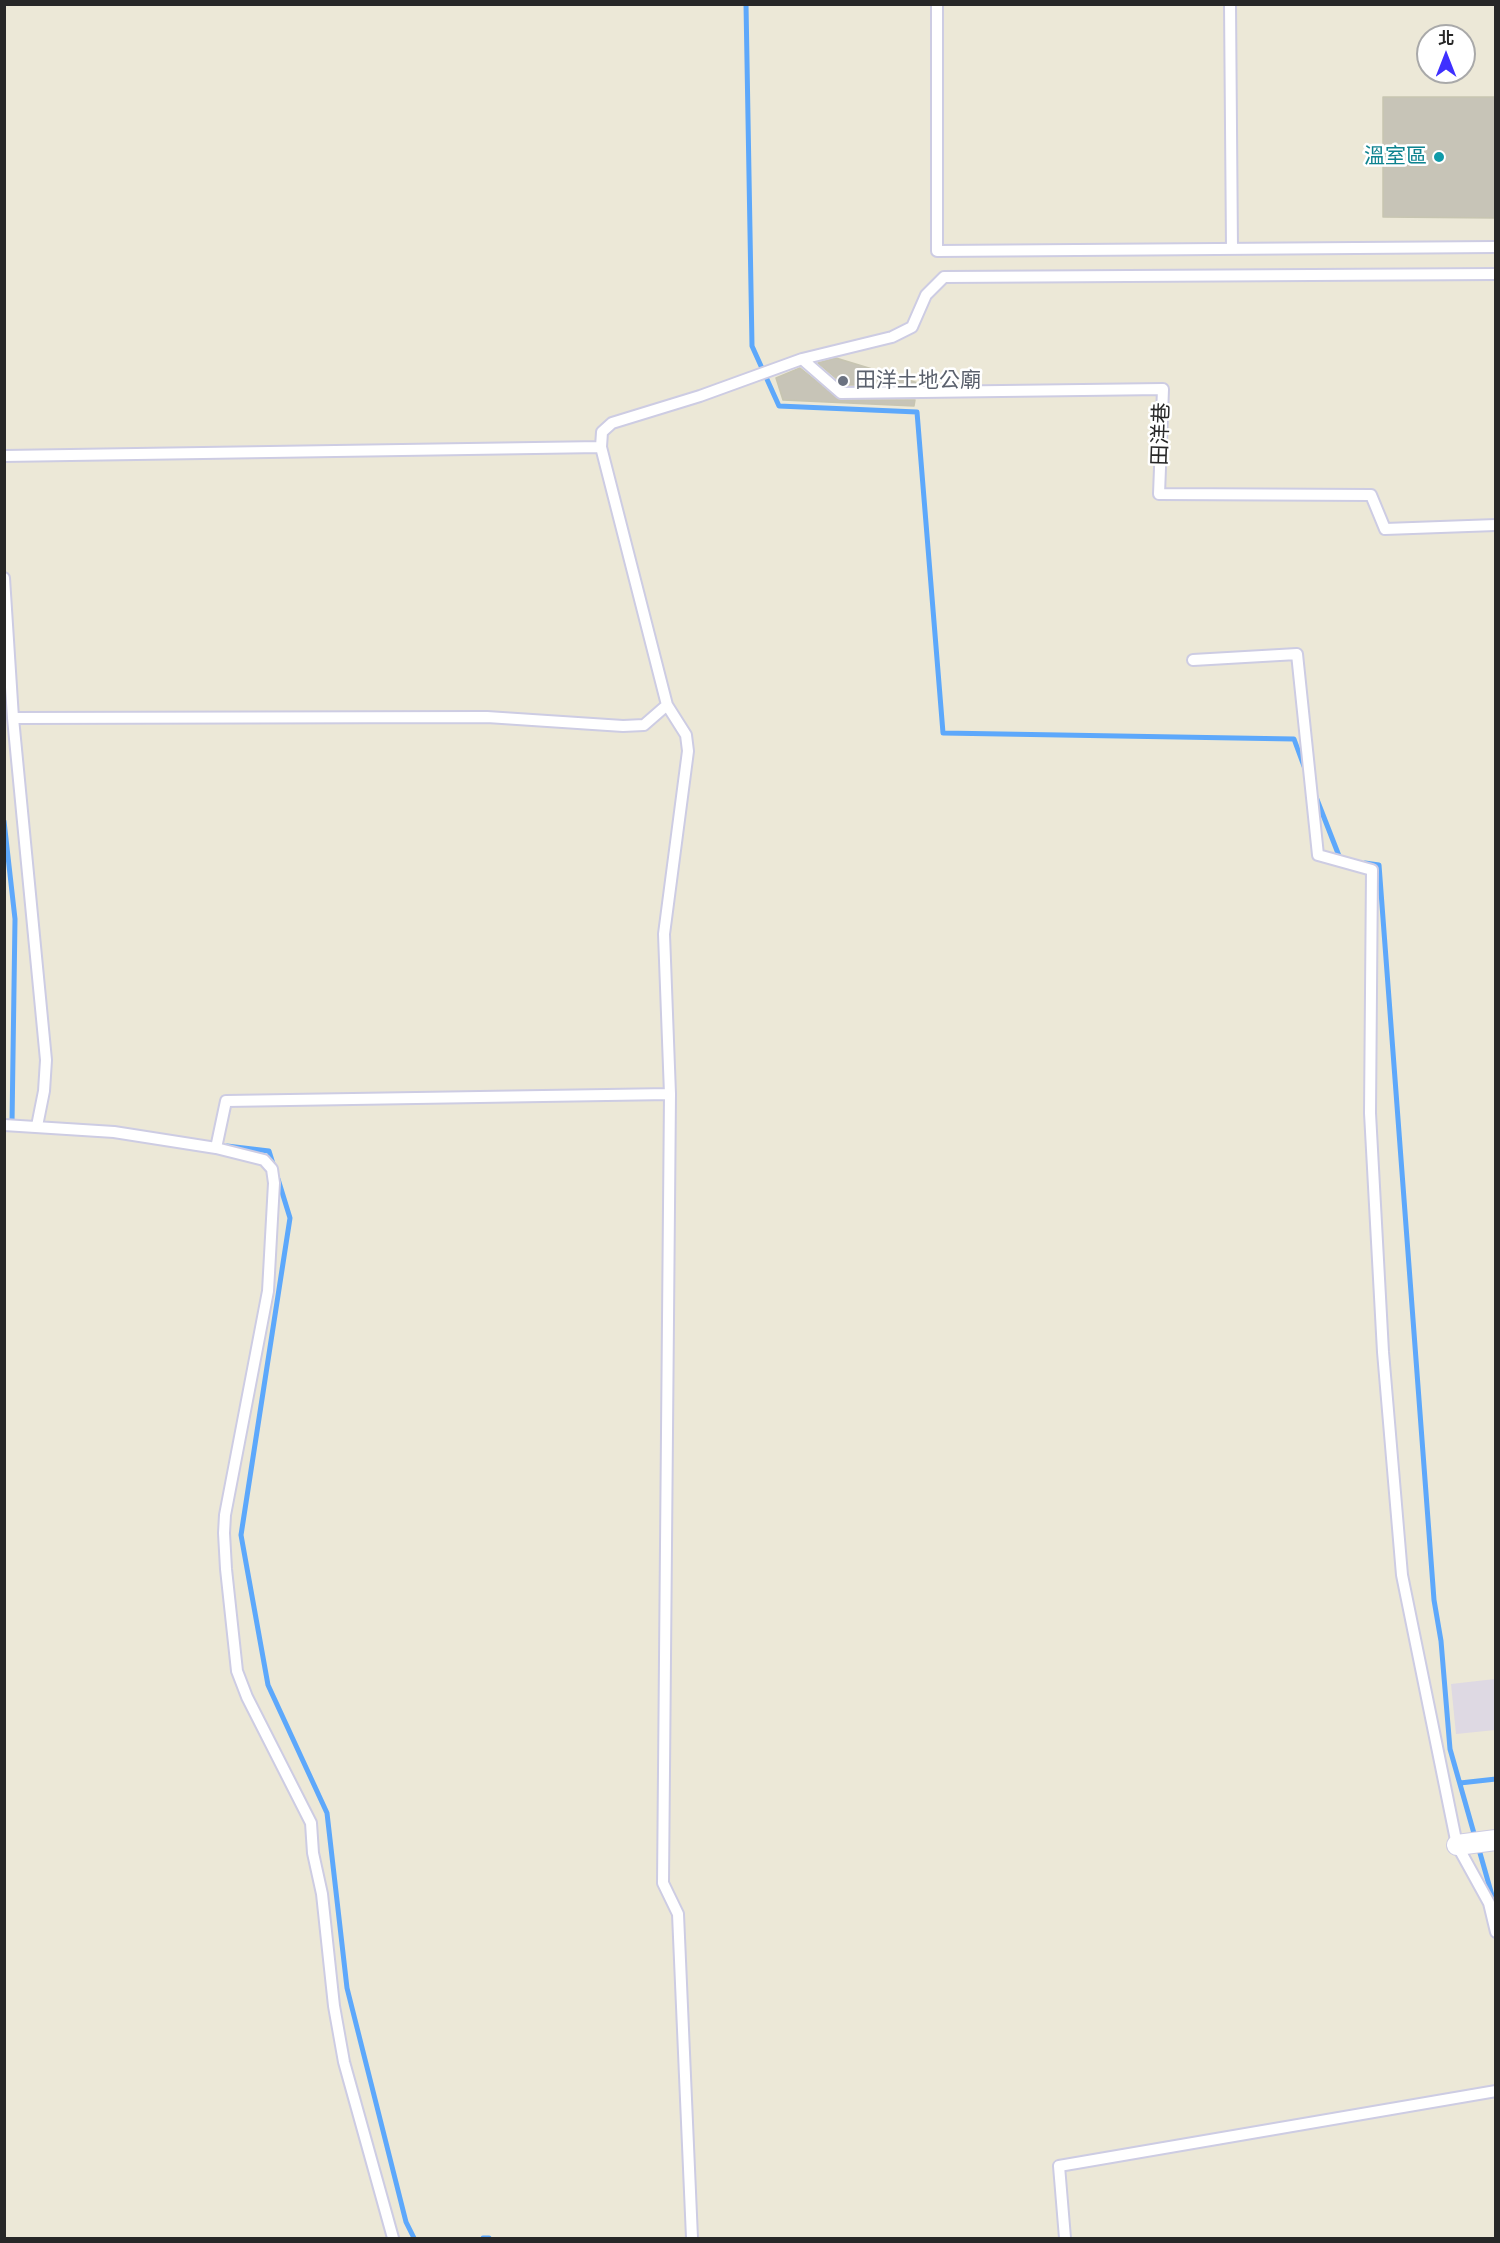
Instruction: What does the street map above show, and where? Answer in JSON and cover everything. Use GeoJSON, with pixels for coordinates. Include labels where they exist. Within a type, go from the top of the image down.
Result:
{"type":"FeatureCollection","features":[{"type":"Feature","properties":{"kind":"street"},"geometry":{"type":"LineString","coordinates":[[1457,1845],[1496,1840]]}},
{"type":"Feature","properties":{"kind":"lane"},"geometry":{"type":"LineString","coordinates":[[937,4],[937,250],[1496,246]]}},
{"type":"Feature","properties":{"kind":"lane"},"geometry":{"type":"LineString","coordinates":[[1230,4],[1232,249]]}},
{"type":"Feature","properties":{"kind":"lane"},"geometry":{"type":"LineString","coordinates":[[692,2238],[678,1914],[663,1883],[670,1094],[664,934],[688,751],[686,735],[667,705],[601,447],[602,432],[612,423],[700,396],[802,359],[892,337],[912,327],[926,295],[944,277],[1496,274]]}},
{"type":"Feature","properties":{"kind":"lane","name":"田洋巷"},"geometry":{"type":"LineString","coordinates":[[802,359],[841,393],[1163,389],[1159,494],[1371,495],[1385,529],[1496,525]]}},
{"type":"Feature","properties":{"kind":"lane"},"geometry":{"type":"LineString","coordinates":[[4,456],[601,447]]}},
{"type":"Feature","properties":{"kind":"lane"},"geometry":{"type":"LineString","coordinates":[[4,578],[13,718],[46,1060],[44,1091],[37,1126]]}},
{"type":"Feature","properties":{"kind":"lane"},"geometry":{"type":"LineString","coordinates":[[1193,660],[1297,654],[1318,855],[1372,870],[1370,1113],[1385,1376],[1402,1575],[1457,1845],[1489,1903],[1496,1932]]}},
{"type":"Feature","properties":{"kind":"lane"},"geometry":{"type":"LineString","coordinates":[[13,718],[487,717],[623,726],[644,725],[667,705]]}},
{"type":"Feature","properties":{"kind":"lane"},"geometry":{"type":"LineString","coordinates":[[216,1148],[226,1101],[670,1094]]}},
{"type":"Feature","properties":{"kind":"lane"},"geometry":{"type":"LineString","coordinates":[[4,1125],[114,1132],[216,1148],[264,1160],[272,1169],[274,1176],[268,1291],[224,1524],[226,1569],[237,1671],[247,1697],[311,1823],[313,1853],[322,1894],[334,2006],[344,2062],[393,2238]]}},
{"type":"Feature","properties":{"kind":"lane"},"geometry":{"type":"LineString","coordinates":[[1065,2238],[1059,2166],[1496,2091]]}},
{"type":"Feature","properties":{"kind":"shaded area"},"geometry":{"type":"Polygon","coordinates":[[[1495,1679],[1495,1730],[1456,1734],[1451,1684],[1495,1679]]]}},
{"type":"Feature","properties":{"kind":"building","name":"溫室區"},"geometry":{"type":"Polygon","coordinates":[[[1383,97],[1496,97],[1496,218],[1383,217],[1383,97]]]}},
{"type":"Feature","properties":{"kind":"building"},"geometry":{"type":"Polygon","coordinates":[[[836,358],[918,383],[918,385],[844,385],[818,363],[836,358]]]}},
{"type":"Feature","properties":{"kind":"building"},"geometry":{"type":"Polygon","coordinates":[[[800,368],[840,400],[915,400],[914,406],[783,400],[776,378],[800,368]]]}},
{"type":"Feature","properties":{"kind":"waterway"},"geometry":{"type":"LineString","coordinates":[[746,4],[752,346],[779,406],[917,412],[943,733],[1294,739],[1305,769]]}},
{"type":"Feature","properties":{"kind":"waterway"},"geometry":{"type":"LineString","coordinates":[[1316,797],[1341,861]]}},
{"type":"Feature","properties":{"kind":"waterway"},"geometry":{"type":"LineString","coordinates":[[4,821],[15,919],[12,1124]]}},
{"type":"Feature","properties":{"kind":"waterway"},"geometry":{"type":"LineString","coordinates":[[1365,863],[1379,865],[1434,1600],[1441,1641],[1450,1749],[1475,1837]]}},
{"type":"Feature","properties":{"kind":"waterway"},"geometry":{"type":"LineString","coordinates":[[227,1146],[269,1151],[274,1167]]}},
{"type":"Feature","properties":{"kind":"waterway"},"geometry":{"type":"LineString","coordinates":[[278,1179],[290,1218],[241,1535],[268,1685],[327,1813],[347,1988],[406,2222],[414,2238]]}},
{"type":"Feature","properties":{"kind":"waterway"},"geometry":{"type":"LineString","coordinates":[[1460,1783],[1496,1779]]}},
{"type":"Feature","properties":{"kind":"waterway"},"geometry":{"type":"LineString","coordinates":[[1478,1846],[1495,1906]]}},
{"type":"Feature","properties":{"kind":"waterway"},"geometry":{"type":"LineString","coordinates":[[483,2238],[489,2238]]}},
{"type":"Feature","properties":{"kind":"place","name":"溫室區"},"geometry":{"type":"Point","coordinates":[1439,157]}},
{"type":"Feature","properties":{"kind":"place","name":"田洋土地公廟"},"geometry":{"type":"Point","coordinates":[843,381]}}]}
